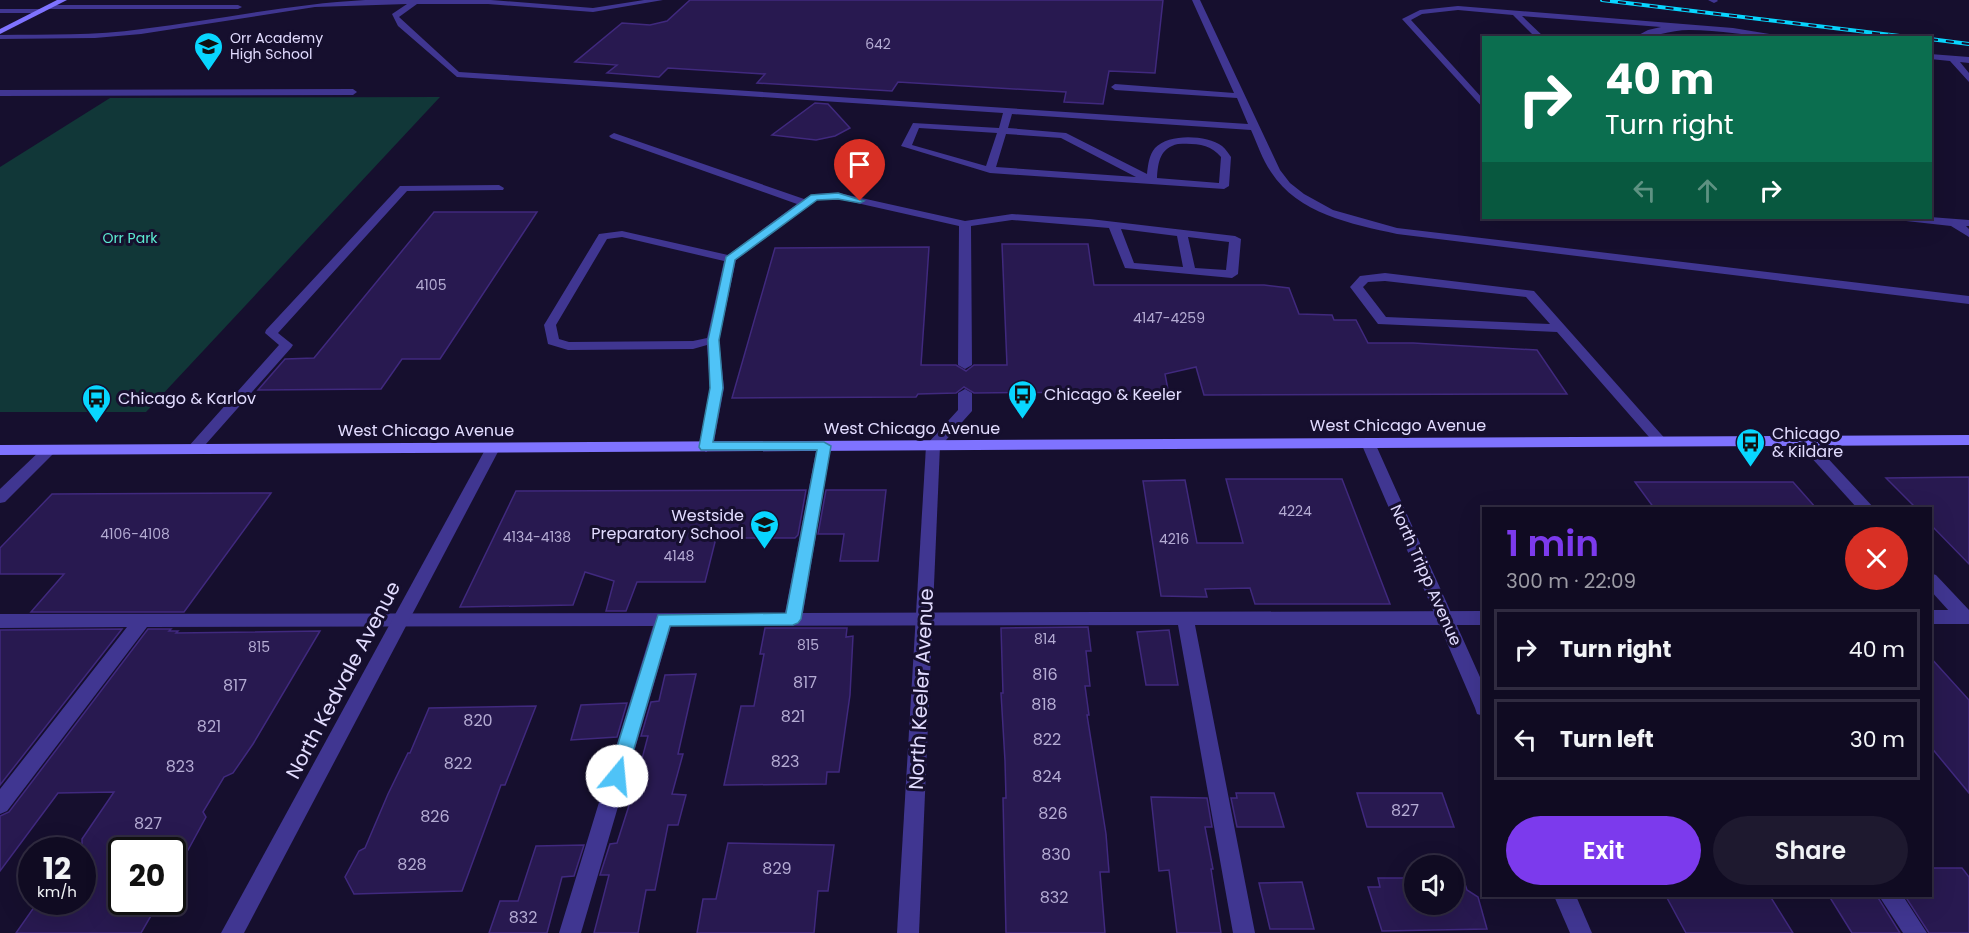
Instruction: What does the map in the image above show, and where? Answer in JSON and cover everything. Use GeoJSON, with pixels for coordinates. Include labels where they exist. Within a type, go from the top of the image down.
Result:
{"type":"FeatureCollection","features":[{"type":"Feature","properties":{"kind":"main road"},"geometry":{"type":"LineString","coordinates":[[0,32],[63,0]]}},
{"type":"Feature","properties":{"kind":"main road","name":"West Chicago Avenue"},"geometry":{"type":"LineString","coordinates":[[0,450],[1969,440]]}},
{"type":"Feature","properties":{"kind":"street"},"geometry":{"type":"LineString","coordinates":[[0,37],[95,36],[204,24],[315,5],[490,1],[594,10],[659,0]]}},
{"type":"Feature","properties":{"kind":"street"},"geometry":{"type":"LineString","coordinates":[[1196,0],[1275,171],[1286,186],[1320,210],[1356,222],[1397,231],[1969,300]]}},
{"type":"Feature","properties":{"kind":"street"},"geometry":{"type":"LineString","coordinates":[[416,1],[395,16],[457,74],[1254,127]]}},
{"type":"Feature","properties":{"kind":"street"},"geometry":{"type":"LineString","coordinates":[[0,11],[238,7]]}},
{"type":"Feature","properties":{"kind":"street"},"geometry":{"type":"LineString","coordinates":[[1482,104],[1406,20],[1420,12],[1458,8],[1727,29],[1775,36]]}},
{"type":"Feature","properties":{"kind":"street"},"geometry":{"type":"LineString","coordinates":[[1513,11],[1540,36]]}},
{"type":"Feature","properties":{"kind":"street"},"geometry":{"type":"LineString","coordinates":[[1639,36],[1644,32],[1684,27]]}},
{"type":"Feature","properties":{"kind":"street"},"geometry":{"type":"LineString","coordinates":[[1932,56],[1969,60]]}},
{"type":"Feature","properties":{"kind":"street"},"geometry":{"type":"LineString","coordinates":[[1953,59],[1969,79]]}},
{"type":"Feature","properties":{"kind":"street"},"geometry":{"type":"LineString","coordinates":[[1115,87],[1240,96]]}},
{"type":"Feature","properties":{"kind":"street"},"geometry":{"type":"LineString","coordinates":[[0,93],[353,92]]}},
{"type":"Feature","properties":{"kind":"street"},"geometry":{"type":"LineString","coordinates":[[990,170],[1009,110]]}},
{"type":"Feature","properties":{"kind":"street"},"geometry":{"type":"LineString","coordinates":[[916,125],[1063,135],[1152,181],[1154,157],[1161,147],[1175,142],[1200,142],[1219,148],[1227,157],[1224,186],[990,170],[906,146],[916,125]]}},
{"type":"Feature","properties":{"kind":"street"},"geometry":{"type":"LineString","coordinates":[[614,136],[804,204]]}},
{"type":"Feature","properties":{"kind":"street"},"geometry":{"type":"LineString","coordinates":[[193,450],[286,345],[271,333],[404,188],[499,188]]}},
{"type":"Feature","properties":{"kind":"street"},"geometry":{"type":"LineString","coordinates":[[706,447],[717,388],[713,340],[730,259],[814,197],[838,196],[965,224],[1012,218],[1090,222],[1235,239],[1232,274],[1129,266],[1114,226]]}},
{"type":"Feature","properties":{"kind":"street"},"geometry":{"type":"LineString","coordinates":[[1916,219],[1969,223]]}},
{"type":"Feature","properties":{"kind":"street"},"geometry":{"type":"LineString","coordinates":[[1954,223],[1969,234]]}},
{"type":"Feature","properties":{"kind":"street"},"geometry":{"type":"LineString","coordinates":[[965,224],[965,365]]}},
{"type":"Feature","properties":{"kind":"street"},"geometry":{"type":"LineString","coordinates":[[1182,233],[1190,271]]}},
{"type":"Feature","properties":{"kind":"street"},"geometry":{"type":"LineString","coordinates":[[713,340],[693,345],[568,346],[553,341],[550,325],[603,236],[622,234],[730,259]]}},
{"type":"Feature","properties":{"kind":"street"},"geometry":{"type":"LineString","coordinates":[[1560,328],[1382,321],[1356,287],[1364,279],[1385,277],[1530,294],[1661,442]]}},
{"type":"Feature","properties":{"kind":"street"},"geometry":{"type":"LineString","coordinates":[[933,446],[965,411],[965,393]]}},
{"type":"Feature","properties":{"kind":"street"},"geometry":{"type":"LineString","coordinates":[[1804,441],[1865,507]]}},
{"type":"Feature","properties":{"kind":"street","name":"North Tripp Avenue"},"geometry":{"type":"LineString","coordinates":[[1368,443],[1482,703]]}},
{"type":"Feature","properties":{"kind":"street"},"geometry":{"type":"LineString","coordinates":[[793,619],[824,446]]}},
{"type":"Feature","properties":{"kind":"street","name":"North Keeler Avenue"},"geometry":{"type":"LineString","coordinates":[[908,933],[933,446]]}},
{"type":"Feature","properties":{"kind":"street","name":"North Kedvale Avenue"},"geometry":{"type":"LineString","coordinates":[[232,933],[493,448]]}},
{"type":"Feature","properties":{"kind":"street"},"geometry":{"type":"LineString","coordinates":[[0,498],[49,450]]}},
{"type":"Feature","properties":{"kind":"street"},"geometry":{"type":"LineString","coordinates":[[1932,581],[1967,617]]}},
{"type":"Feature","properties":{"kind":"street"},"geometry":{"type":"LineString","coordinates":[[1932,617],[1967,617]]}},
{"type":"Feature","properties":{"kind":"street"},"geometry":{"type":"LineString","coordinates":[[1185,618],[1244,933]]}},
{"type":"Feature","properties":{"kind":"street"},"geometry":{"type":"LineString","coordinates":[[0,621],[1482,618]]}},
{"type":"Feature","properties":{"kind":"street"},"geometry":{"type":"LineString","coordinates":[[0,805],[143,620]]}},
{"type":"Feature","properties":{"kind":"street"},"geometry":{"type":"LineString","coordinates":[[570,933],[664,620]]}},
{"type":"Feature","properties":{"kind":"street"},"geometry":{"type":"LineString","coordinates":[[1565,897],[1581,933]]}},
{"type":"Feature","properties":{"kind":"street"},"geometry":{"type":"LineString","coordinates":[[1891,897],[1916,933]]}},
{"type":"Feature","properties":{"kind":"green space","name":"Orr Park"},"geometry":{"type":"Polygon","coordinates":[[[440,97],[146,412],[0,412],[0,167],[110,98],[440,97]]]}},
{"type":"Feature","properties":{"kind":"building"},"geometry":{"type":"Polygon","coordinates":[[[690,0],[1163,0],[1155,73],[1109,71],[1103,104],[1064,102],[1066,92],[898,82],[892,91],[757,83],[765,74],[668,68],[659,77],[607,73],[617,65],[575,62],[622,23],[650,25],[667,21],[690,0]]]}},
{"type":"Feature","properties":{"kind":"building"},"geometry":{"type":"Polygon","coordinates":[[[815,103],[828,104],[850,128],[835,136],[816,140],[772,135],[815,103]]]}},
{"type":"Feature","properties":{"kind":"building"},"geometry":{"type":"Polygon","coordinates":[[[434,212],[537,212],[440,359],[402,359],[381,389],[258,390],[285,359],[314,358],[434,212]]]}},
{"type":"Feature","properties":{"kind":"building"},"geometry":{"type":"Polygon","coordinates":[[[1002,244],[1088,244],[1094,285],[1264,285],[1289,288],[1299,314],[1332,315],[1334,320],[1356,320],[1368,343],[1413,343],[1537,350],[1567,394],[1204,395],[1196,367],[1165,374],[1169,395],[1093,395],[1090,392],[974,393],[964,387],[956,393],[918,394],[916,397],[732,398],[775,248],[929,247],[921,365],[956,365],[966,371],[974,365],[1007,365],[1002,244]]]}},
{"type":"Feature","properties":{"kind":"building"},"geometry":{"type":"Polygon","coordinates":[[[1969,477],[1969,564],[1932,526],[1932,507],[1915,507],[1886,478],[1969,477]]]}},
{"type":"Feature","properties":{"kind":"building"},"geometry":{"type":"Polygon","coordinates":[[[1226,479],[1342,479],[1390,604],[1255,604],[1250,588],[1205,589],[1207,597],[1161,596],[1143,481],[1185,480],[1197,543],[1243,543],[1226,479]]]}},
{"type":"Feature","properties":{"kind":"building"},"geometry":{"type":"Polygon","coordinates":[[[1635,482],[1793,482],[1815,507],[1653,507],[1635,482]]]}},
{"type":"Feature","properties":{"kind":"building"},"geometry":{"type":"Polygon","coordinates":[[[806,490],[798,535],[795,538],[716,538],[705,582],[637,582],[626,611],[606,611],[614,581],[585,572],[573,605],[460,607],[516,491],[806,490]]]}},
{"type":"Feature","properties":{"kind":"building"},"geometry":{"type":"Polygon","coordinates":[[[826,490],[886,490],[878,561],[840,561],[844,534],[818,534],[826,490]]]}},
{"type":"Feature","properties":{"kind":"building"},"geometry":{"type":"Polygon","coordinates":[[[271,493],[184,612],[31,612],[64,574],[0,574],[0,548],[52,494],[271,493]]]}},
{"type":"Feature","properties":{"kind":"building"},"geometry":{"type":"Polygon","coordinates":[[[1088,627],[1091,651],[1086,651],[1090,686],[1085,686],[1089,715],[1087,715],[1106,834],[1109,872],[1100,872],[1105,933],[1006,933],[1003,798],[1006,798],[1001,693],[1003,693],[1001,628],[1088,627]]]}},
{"type":"Feature","properties":{"kind":"building"},"geometry":{"type":"Polygon","coordinates":[[[765,628],[847,628],[846,637],[853,636],[850,695],[839,772],[827,772],[826,784],[724,785],[741,706],[754,706],[764,654],[760,654],[765,628]]]}},
{"type":"Feature","properties":{"kind":"building"},"geometry":{"type":"Polygon","coordinates":[[[122,629],[0,785],[0,630],[122,629]]]}},
{"type":"Feature","properties":{"kind":"building"},"geometry":{"type":"Polygon","coordinates":[[[148,629],[171,629],[169,631],[178,631],[176,633],[320,631],[253,744],[233,773],[224,777],[203,812],[206,817],[188,850],[186,850],[186,837],[108,837],[108,915],[151,915],[141,933],[16,933],[29,915],[96,915],[96,837],[83,837],[114,792],[58,793],[25,837],[18,837],[18,847],[0,871],[0,816],[9,812],[148,629]]]}},
{"type":"Feature","properties":{"kind":"building"},"geometry":{"type":"Polygon","coordinates":[[[1169,630],[1178,685],[1146,685],[1137,632],[1169,630]]]}},
{"type":"Feature","properties":{"kind":"building"},"geometry":{"type":"Polygon","coordinates":[[[1932,659],[1969,700],[1969,793],[1932,748],[1932,659]]]}},
{"type":"Feature","properties":{"kind":"building"},"geometry":{"type":"Polygon","coordinates":[[[696,674],[678,754],[683,754],[672,794],[686,795],[678,825],[668,825],[655,890],[646,890],[638,933],[594,933],[609,875],[600,875],[610,844],[617,843],[633,793],[648,736],[641,736],[651,702],[659,701],[665,675],[696,674]]]}},
{"type":"Feature","properties":{"kind":"building"},"geometry":{"type":"Polygon","coordinates":[[[627,703],[617,737],[571,740],[581,705],[627,703]]]}},
{"type":"Feature","properties":{"kind":"building"},"geometry":{"type":"Polygon","coordinates":[[[536,706],[505,785],[501,785],[462,891],[354,894],[345,877],[359,851],[365,848],[429,708],[536,706]]]}},
{"type":"Feature","properties":{"kind":"building"},"geometry":{"type":"Polygon","coordinates":[[[1236,793],[1274,793],[1284,827],[1237,827],[1231,798],[1237,798],[1236,793]]]}},
{"type":"Feature","properties":{"kind":"building"},"geometry":{"type":"Polygon","coordinates":[[[1357,793],[1442,793],[1454,827],[1367,827],[1357,793]]]}},
{"type":"Feature","properties":{"kind":"building"},"geometry":{"type":"Polygon","coordinates":[[[1151,797],[1207,798],[1212,827],[1205,827],[1221,933],[1177,933],[1169,870],[1159,871],[1151,797]]]}},
{"type":"Feature","properties":{"kind":"building"},"geometry":{"type":"Polygon","coordinates":[[[728,843],[834,845],[828,891],[818,891],[814,933],[697,933],[703,899],[716,899],[728,843]]]}},
{"type":"Feature","properties":{"kind":"building"},"geometry":{"type":"Polygon","coordinates":[[[584,845],[574,876],[562,877],[547,933],[489,933],[500,901],[518,901],[536,846],[584,845]]]}},
{"type":"Feature","properties":{"kind":"building"},"geometry":{"type":"Polygon","coordinates":[[[1932,868],[1962,868],[1969,877],[1969,933],[1929,933],[1906,897],[1932,897],[1932,868]]]}},
{"type":"Feature","properties":{"kind":"building"},"geometry":{"type":"Polygon","coordinates":[[[1378,878],[1404,878],[1404,915],[1464,915],[1464,881],[1467,890],[1478,897],[1487,929],[1382,931],[1368,887],[1380,887],[1378,878]]]}},
{"type":"Feature","properties":{"kind":"building"},"geometry":{"type":"Polygon","coordinates":[[[1302,882],[1314,929],[1270,929],[1259,883],[1302,882]]]}},
{"type":"Feature","properties":{"kind":"building"},"geometry":{"type":"Polygon","coordinates":[[[1667,897],[1771,897],[1793,933],[1686,933],[1667,897]]]}},
{"type":"Feature","properties":{"kind":"building"},"geometry":{"type":"Polygon","coordinates":[[[1830,897],[1878,897],[1900,933],[1852,933],[1830,897]]]}},
{"type":"Feature","properties":{"kind":"railway"},"geometry":{"type":"LineString","coordinates":[[1602,0],[1899,36]]}},
{"type":"Feature","properties":{"kind":"railway"},"geometry":{"type":"LineString","coordinates":[[1932,39],[1969,44]]}},
{"type":"Feature","properties":{"kind":"place","name":"Orr Academy High School"},"geometry":{"type":"Point","coordinates":[209,72]}},
{"type":"Feature","properties":{"kind":"place","name":"Chicago & Keeler"},"geometry":{"type":"Point","coordinates":[1023,420]}},
{"type":"Feature","properties":{"kind":"place","name":"Chicago & Karlov"},"geometry":{"type":"Point","coordinates":[97,424]}},
{"type":"Feature","properties":{"kind":"place","name":"Chicago & Kildare"},"geometry":{"type":"Point","coordinates":[1751,468]}},
{"type":"Feature","properties":{"kind":"place","name":"Westside Preparatory School"},"geometry":{"type":"Point","coordinates":[765,550]}},
{"type":"Feature","properties":{"kind":"route"},"geometry":{"type":"LineString","coordinates":[[617,776],[664,620],[793,619],[824,446],[706,447],[717,388],[713,340],[730,259],[814,197],[838,196],[860,201]]}}]}
